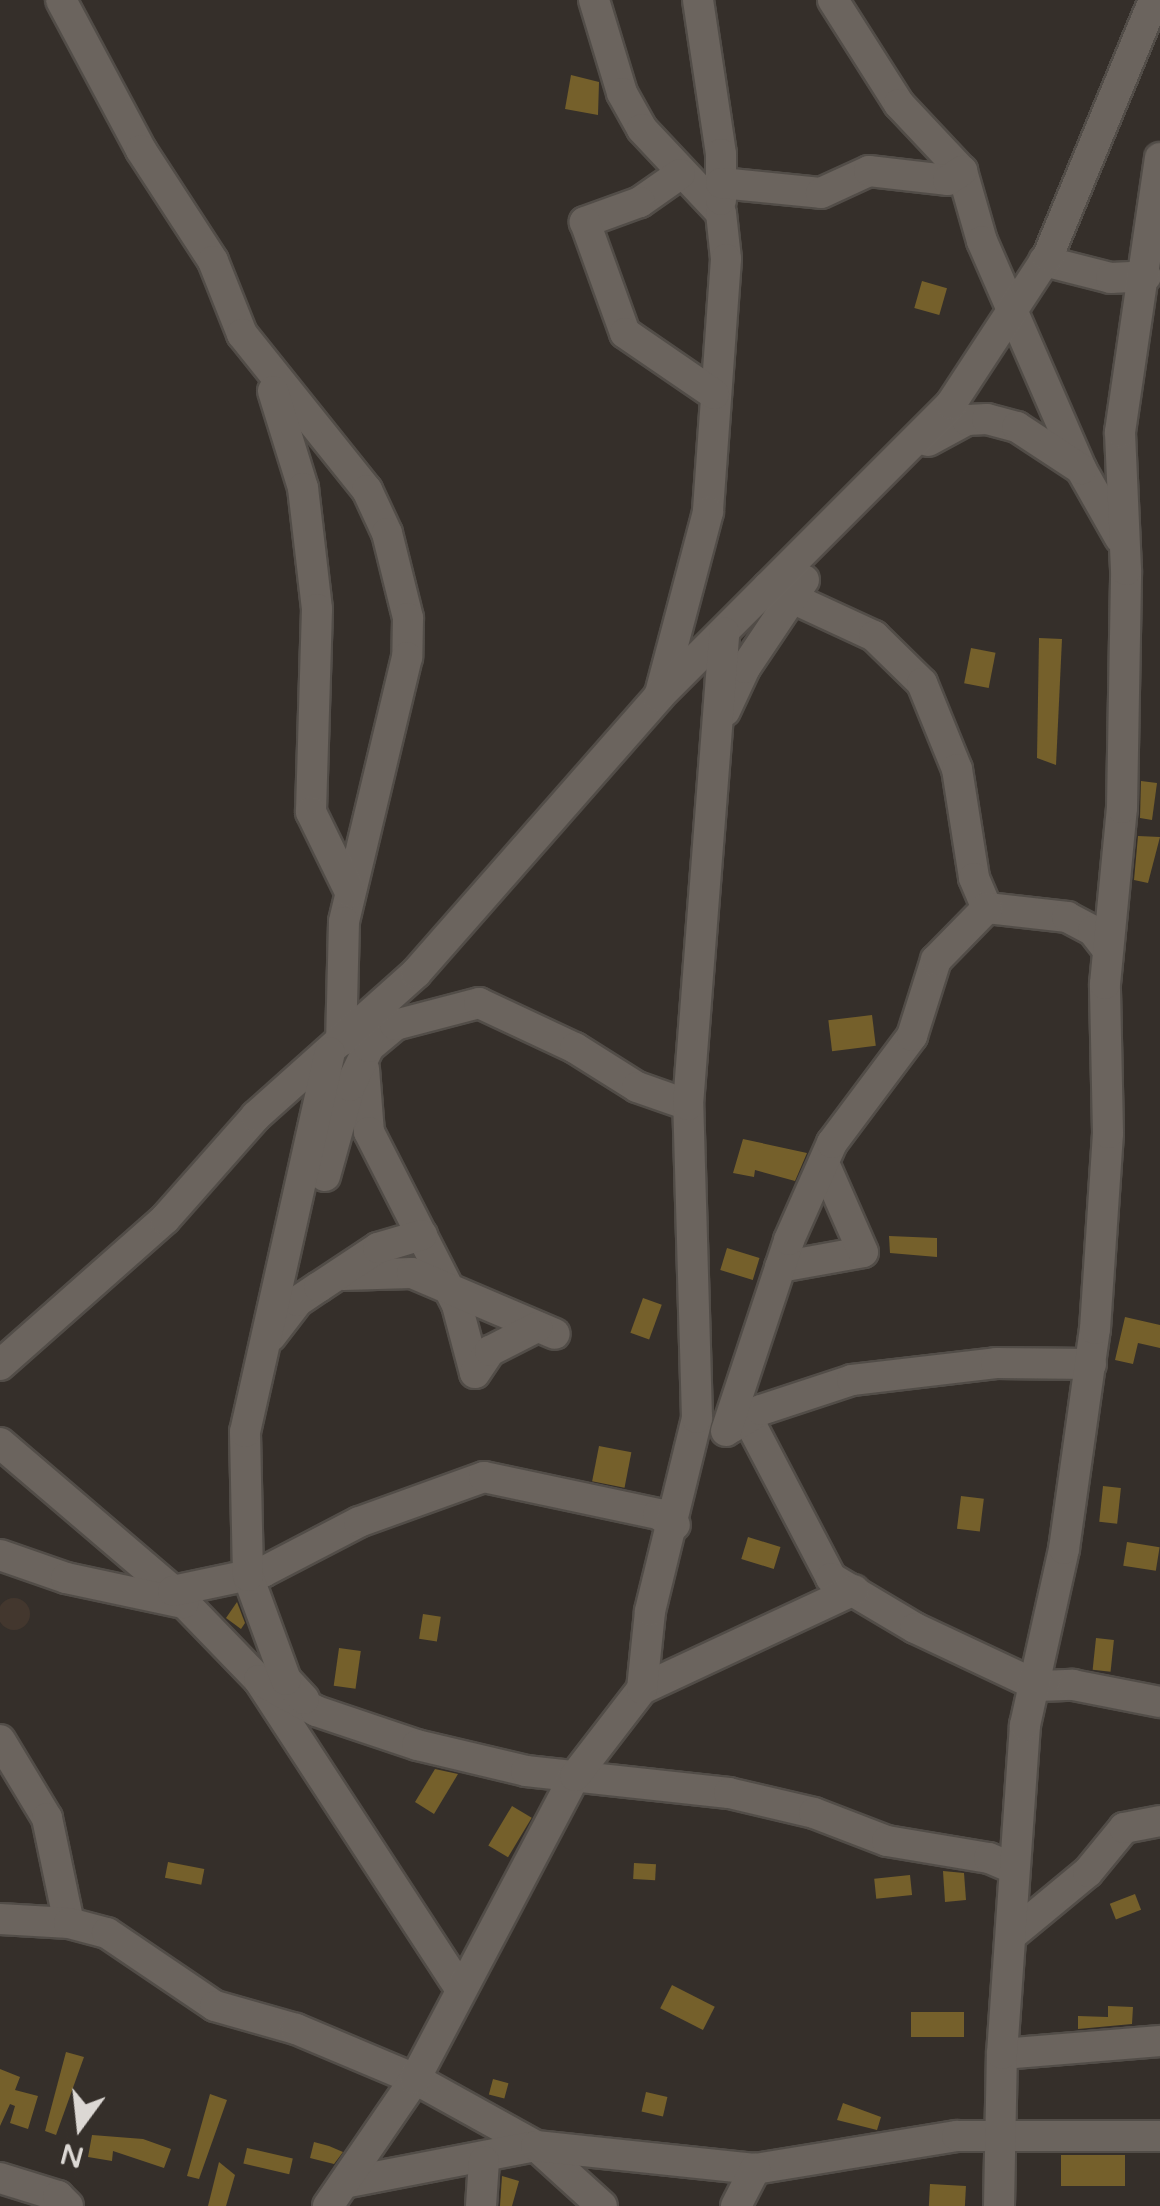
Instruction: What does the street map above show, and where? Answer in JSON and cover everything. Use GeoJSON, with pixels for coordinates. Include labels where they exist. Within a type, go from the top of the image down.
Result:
{"type":"FeatureCollection","features":[{"type":"Feature","properties":{"kind":"street"},"geometry":{"type":"LineString","coordinates":[[61,0],[142,150],[213,261],[242,334],[378,510],[408,618],[386,765],[350,892],[350,1086],[325,1176]]}},
{"type":"Feature","properties":{"kind":"street"},"geometry":{"type":"LineString","coordinates":[[594,0],[622,93],[642,129],[680,174],[721,198],[821,193],[868,172],[948,180],[962,171]]}},
{"type":"Feature","properties":{"kind":"street"},"geometry":{"type":"LineString","coordinates":[[660,696],[708,512],[714,394],[724,322],[721,198],[698,0]]}},
{"type":"Feature","properties":{"kind":"street"},"geometry":{"type":"LineString","coordinates":[[833,0],[899,104],[962,171],[982,241],[1014,305],[1081,468],[1123,542]]}},
{"type":"Feature","properties":{"kind":"street"},"geometry":{"type":"LineString","coordinates":[[714,753],[745,668],[781,592],[838,521],[951,404],[1044,261],[1080,192],[1154,0]]}},
{"type":"Feature","properties":{"kind":"street"},"geometry":{"type":"LineString","coordinates":[[1000,2206],[1002,2054],[1025,1725],[1038,1686],[1091,1364],[1108,1133],[1108,950],[1122,808],[1120,432],[1146,276],[1160,158]]}},
{"type":"Feature","properties":{"kind":"street"},"geometry":{"type":"LineString","coordinates":[[680,174],[640,202],[584,222],[626,333],[714,394]]}},
{"type":"Feature","properties":{"kind":"street"},"geometry":{"type":"LineString","coordinates":[[1044,261],[1111,278],[1146,276]]}},
{"type":"Feature","properties":{"kind":"street"},"geometry":{"type":"LineString","coordinates":[[263,365],[304,488],[317,608],[311,812],[350,892]]}},
{"type":"Feature","properties":{"kind":"street"},"geometry":{"type":"LineString","coordinates":[[904,454],[967,420],[987,419],[1017,427],[1081,468]]}},
{"type":"Feature","properties":{"kind":"street"},"geometry":{"type":"LineString","coordinates":[[0,1365],[165,1219],[256,1116],[347,1047],[660,696],[724,632],[781,592]]}},
{"type":"Feature","properties":{"kind":"street"},"geometry":{"type":"LineString","coordinates":[[781,592],[874,636],[922,683],[958,769],[974,878],[986,908]]}},
{"type":"Feature","properties":{"kind":"street"},"geometry":{"type":"LineString","coordinates":[[642,1689],[650,1611],[689,1469],[698,1346],[688,1105],[724,632]]}},
{"type":"Feature","properties":{"kind":"street"},"geometry":{"type":"LineString","coordinates":[[986,908],[1067,918],[1093,931],[1108,950]]}},
{"type":"Feature","properties":{"kind":"street"},"geometry":{"type":"LineString","coordinates":[[986,908],[936,960],[912,1036],[844,1124],[824,1163],[780,1267],[737,1425],[831,1578],[916,1628],[1038,1686],[1072,1685],[1160,1702]]}},
{"type":"Feature","properties":{"kind":"street"},"geometry":{"type":"LineString","coordinates":[[316,1712],[286,1680],[248,1576],[245,1432],[265,1344],[347,1047],[395,1025],[479,1003],[575,1048],[637,1086],[688,1105]]}},
{"type":"Feature","properties":{"kind":"street"},"geometry":{"type":"LineString","coordinates":[[343,1275],[412,1273],[448,1288],[546,1331],[490,1351],[475,1373],[470,1338],[448,1288],[370,1132],[362,1078],[347,1047]]}},
{"type":"Feature","properties":{"kind":"street"},"geometry":{"type":"LineString","coordinates":[[780,1267],[863,1252],[824,1163]]}},
{"type":"Feature","properties":{"kind":"street"},"geometry":{"type":"LineString","coordinates":[[265,1344],[298,1302],[378,1248],[422,1235]]}},
{"type":"Feature","properties":{"kind":"street"},"geometry":{"type":"LineString","coordinates":[[689,1469],[737,1425],[814,1390],[917,1368],[1091,1364]]}},
{"type":"Feature","properties":{"kind":"street"},"geometry":{"type":"LineString","coordinates":[[0,1444],[178,1597],[259,1680],[461,1990]]}},
{"type":"Feature","properties":{"kind":"street"},"geometry":{"type":"LineString","coordinates":[[0,1556],[66,1578],[178,1597],[301,1556],[359,1522],[484,1477],[506,1476],[584,1503],[658,1514],[676,1524]]}},
{"type":"Feature","properties":{"kind":"street"},"geometry":{"type":"LineString","coordinates":[[328,2206],[349,2182],[415,2079],[575,1776],[642,1689],[854,1590]]}},
{"type":"Feature","properties":{"kind":"street"},"geometry":{"type":"LineString","coordinates":[[259,1680],[316,1712],[434,1750],[575,1776],[729,1793],[887,1840],[989,1858],[1013,1868]]}},
{"type":"Feature","properties":{"kind":"street"},"geometry":{"type":"LineString","coordinates":[[0,1740],[46,1818],[69,1923]]}},
{"type":"Feature","properties":{"kind":"street"},"geometry":{"type":"LineString","coordinates":[[1013,1934],[1088,1872],[1124,1828],[1160,1821]]}},
{"type":"Feature","properties":{"kind":"street"},"geometry":{"type":"LineString","coordinates":[[0,1919],[69,1923],[132,1946],[215,2006],[296,2029],[415,2079],[536,2146],[602,2206]]}},
{"type":"Feature","properties":{"kind":"street"},"geometry":{"type":"LineString","coordinates":[[1002,2054],[1160,2041]]}},
{"type":"Feature","properties":{"kind":"street"},"geometry":{"type":"LineString","coordinates":[[349,2182],[484,2161],[536,2146],[755,2169],[941,2138],[1160,2136]]}},
{"type":"Feature","properties":{"kind":"street"},"geometry":{"type":"LineString","coordinates":[[481,2206],[484,2161]]}},
{"type":"Feature","properties":{"kind":"street"},"geometry":{"type":"LineString","coordinates":[[736,2206],[755,2169]]}},
{"type":"Feature","properties":{"kind":"street"},"geometry":{"type":"LineString","coordinates":[[0,2178],[58,2196],[68,2206]]}},
{"type":"Feature","properties":{"kind":"shaded area"},"geometry":{"type":"Polygon","coordinates":[[[14,1598],[25,1603],[30,1614],[25,1625],[14,1630],[3,1625],[-2,1614],[3,1603],[14,1598]]]}},
{"type":"Feature","properties":{"kind":"building"},"geometry":{"type":"Polygon","coordinates":[[[571,75],[599,82],[598,115],[565,109],[571,75]]]}},
{"type":"Feature","properties":{"kind":"building"},"geometry":{"type":"Polygon","coordinates":[[[922,281],[947,288],[939,315],[914,308],[922,281]]]}},
{"type":"Feature","properties":{"kind":"building"},"geometry":{"type":"Polygon","coordinates":[[[1039,638],[1062,639],[1056,765],[1037,758],[1039,638]]]}},
{"type":"Feature","properties":{"kind":"building"},"geometry":{"type":"Polygon","coordinates":[[[971,648],[996,653],[989,688],[964,683],[971,648]]]}},
{"type":"Feature","properties":{"kind":"building"},"geometry":{"type":"Polygon","coordinates":[[[1141,781],[1157,783],[1152,820],[1140,818],[1141,781]]]}},
{"type":"Feature","properties":{"kind":"building"},"geometry":{"type":"Polygon","coordinates":[[[1138,836],[1160,837],[1148,883],[1134,880],[1138,836]]]}},
{"type":"Feature","properties":{"kind":"building"},"geometry":{"type":"Polygon","coordinates":[[[872,1015],[876,1046],[832,1051],[828,1020],[872,1015]]]}},
{"type":"Feature","properties":{"kind":"building"},"geometry":{"type":"Polygon","coordinates":[[[743,1139],[807,1153],[795,1181],[755,1170],[754,1177],[733,1173],[743,1139]]]}},
{"type":"Feature","properties":{"kind":"building"},"geometry":{"type":"Polygon","coordinates":[[[889,1236],[937,1238],[937,1257],[890,1253],[889,1236]]]}},
{"type":"Feature","properties":{"kind":"building"},"geometry":{"type":"Polygon","coordinates":[[[727,1248],[760,1258],[753,1280],[720,1270],[727,1248]]]}},
{"type":"Feature","properties":{"kind":"building"},"geometry":{"type":"Polygon","coordinates":[[[643,1298],[662,1305],[649,1340],[630,1333],[643,1298]]]}},
{"type":"Feature","properties":{"kind":"building"},"geometry":{"type":"Polygon","coordinates":[[[1125,1317],[1160,1325],[1160,1348],[1138,1343],[1133,1364],[1115,1360],[1125,1317]]]}},
{"type":"Feature","properties":{"kind":"building"},"geometry":{"type":"Polygon","coordinates":[[[599,1446],[631,1452],[625,1488],[592,1481],[599,1446]]]}},
{"type":"Feature","properties":{"kind":"building"},"geometry":{"type":"Polygon","coordinates":[[[1103,1486],[1121,1488],[1117,1524],[1099,1522],[1103,1486]]]}},
{"type":"Feature","properties":{"kind":"building"},"geometry":{"type":"Polygon","coordinates":[[[961,1496],[984,1499],[980,1532],[957,1529],[961,1496]]]}},
{"type":"Feature","properties":{"kind":"building"},"geometry":{"type":"Polygon","coordinates":[[[748,1537],[781,1547],[774,1569],[741,1559],[748,1537]]]}},
{"type":"Feature","properties":{"kind":"building"},"geometry":{"type":"Polygon","coordinates":[[[1127,1542],[1160,1547],[1156,1571],[1123,1566],[1127,1542]]]}},
{"type":"Feature","properties":{"kind":"building"},"geometry":{"type":"Polygon","coordinates":[[[237,1602],[245,1623],[241,1629],[226,1618],[237,1602]]]}},
{"type":"Feature","properties":{"kind":"building"},"geometry":{"type":"Polygon","coordinates":[[[423,1614],[441,1617],[437,1642],[419,1639],[423,1614]]]}},
{"type":"Feature","properties":{"kind":"building"},"geometry":{"type":"Polygon","coordinates":[[[1096,1638],[1114,1640],[1111,1672],[1093,1670],[1096,1638]]]}},
{"type":"Feature","properties":{"kind":"building"},"geometry":{"type":"Polygon","coordinates":[[[339,1648],[361,1651],[355,1689],[334,1686],[339,1648]]]}},
{"type":"Feature","properties":{"kind":"building"},"geometry":{"type":"Polygon","coordinates":[[[435,1769],[458,1774],[434,1814],[415,1802],[435,1769]]]}},
{"type":"Feature","properties":{"kind":"building"},"geometry":{"type":"Polygon","coordinates":[[[512,1806],[532,1818],[508,1857],[488,1845],[512,1806]]]}},
{"type":"Feature","properties":{"kind":"building"},"geometry":{"type":"Polygon","coordinates":[[[168,1862],[204,1869],[201,1885],[165,1878],[168,1862]]]}},
{"type":"Feature","properties":{"kind":"building"},"geometry":{"type":"Polygon","coordinates":[[[634,1863],[656,1864],[655,1880],[633,1879],[634,1863]]]}},
{"type":"Feature","properties":{"kind":"building"},"geometry":{"type":"Polygon","coordinates":[[[943,1871],[964,1873],[966,1900],[945,1902],[943,1871]]]}},
{"type":"Feature","properties":{"kind":"building"},"geometry":{"type":"Polygon","coordinates":[[[910,1875],[912,1895],[876,1899],[874,1879],[910,1875]]]}},
{"type":"Feature","properties":{"kind":"building"},"geometry":{"type":"Polygon","coordinates":[[[1135,1894],[1141,1910],[1116,1920],[1110,1904],[1135,1894]]]}},
{"type":"Feature","properties":{"kind":"building"},"geometry":{"type":"Polygon","coordinates":[[[672,1985],[715,2007],[703,2030],[660,2008],[672,1985]]]}},
{"type":"Feature","properties":{"kind":"building"},"geometry":{"type":"Polygon","coordinates":[[[1108,2006],[1133,2007],[1132,2024],[1078,2029],[1078,2016],[1108,2017],[1108,2006]]]}},
{"type":"Feature","properties":{"kind":"building"},"geometry":{"type":"Polygon","coordinates":[[[911,2012],[964,2012],[964,2037],[911,2037],[911,2012]]]}},
{"type":"Feature","properties":{"kind":"building"},"geometry":{"type":"Polygon","coordinates":[[[66,2052],[84,2057],[56,2135],[45,2131],[66,2052]]]}},
{"type":"Feature","properties":{"kind":"building"},"geometry":{"type":"Polygon","coordinates":[[[0,2069],[20,2077],[15,2090],[38,2096],[28,2129],[10,2123],[15,2106],[10,2104],[0,2126],[0,2069]]]}},
{"type":"Feature","properties":{"kind":"building"},"geometry":{"type":"Polygon","coordinates":[[[493,2079],[508,2083],[504,2099],[489,2094],[493,2079]]]}},
{"type":"Feature","properties":{"kind":"building"},"geometry":{"type":"Polygon","coordinates":[[[646,2092],[667,2097],[663,2116],[642,2111],[646,2092]]]}},
{"type":"Feature","properties":{"kind":"building"},"geometry":{"type":"Polygon","coordinates":[[[210,2094],[227,2100],[199,2179],[187,2176],[210,2094]]]}},
{"type":"Feature","properties":{"kind":"building"},"geometry":{"type":"Polygon","coordinates":[[[843,2103],[881,2117],[877,2130],[837,2120],[843,2103]]]}},
{"type":"Feature","properties":{"kind":"building"},"geometry":{"type":"Polygon","coordinates":[[[92,2135],[143,2139],[171,2149],[164,2168],[113,2151],[112,2161],[88,2157],[92,2135]]]}},
{"type":"Feature","properties":{"kind":"building"},"geometry":{"type":"Polygon","coordinates":[[[314,2142],[343,2152],[334,2164],[310,2158],[314,2142]]]}},
{"type":"Feature","properties":{"kind":"building"},"geometry":{"type":"Polygon","coordinates":[[[247,2148],[293,2159],[289,2174],[243,2164],[247,2148]]]}},
{"type":"Feature","properties":{"kind":"building"},"geometry":{"type":"Polygon","coordinates":[[[1061,2155],[1125,2155],[1125,2186],[1061,2186],[1061,2155]]]}},
{"type":"Feature","properties":{"kind":"building"},"geometry":{"type":"Polygon","coordinates":[[[219,2162],[235,2175],[226,2206],[208,2206],[219,2162]]]}},
{"type":"Feature","properties":{"kind":"building"},"geometry":{"type":"Polygon","coordinates":[[[502,2176],[519,2181],[512,2206],[500,2206],[502,2176]]]}},
{"type":"Feature","properties":{"kind":"building"},"geometry":{"type":"Polygon","coordinates":[[[930,2184],[966,2186],[965,2206],[929,2206],[930,2184]]]}}]}
